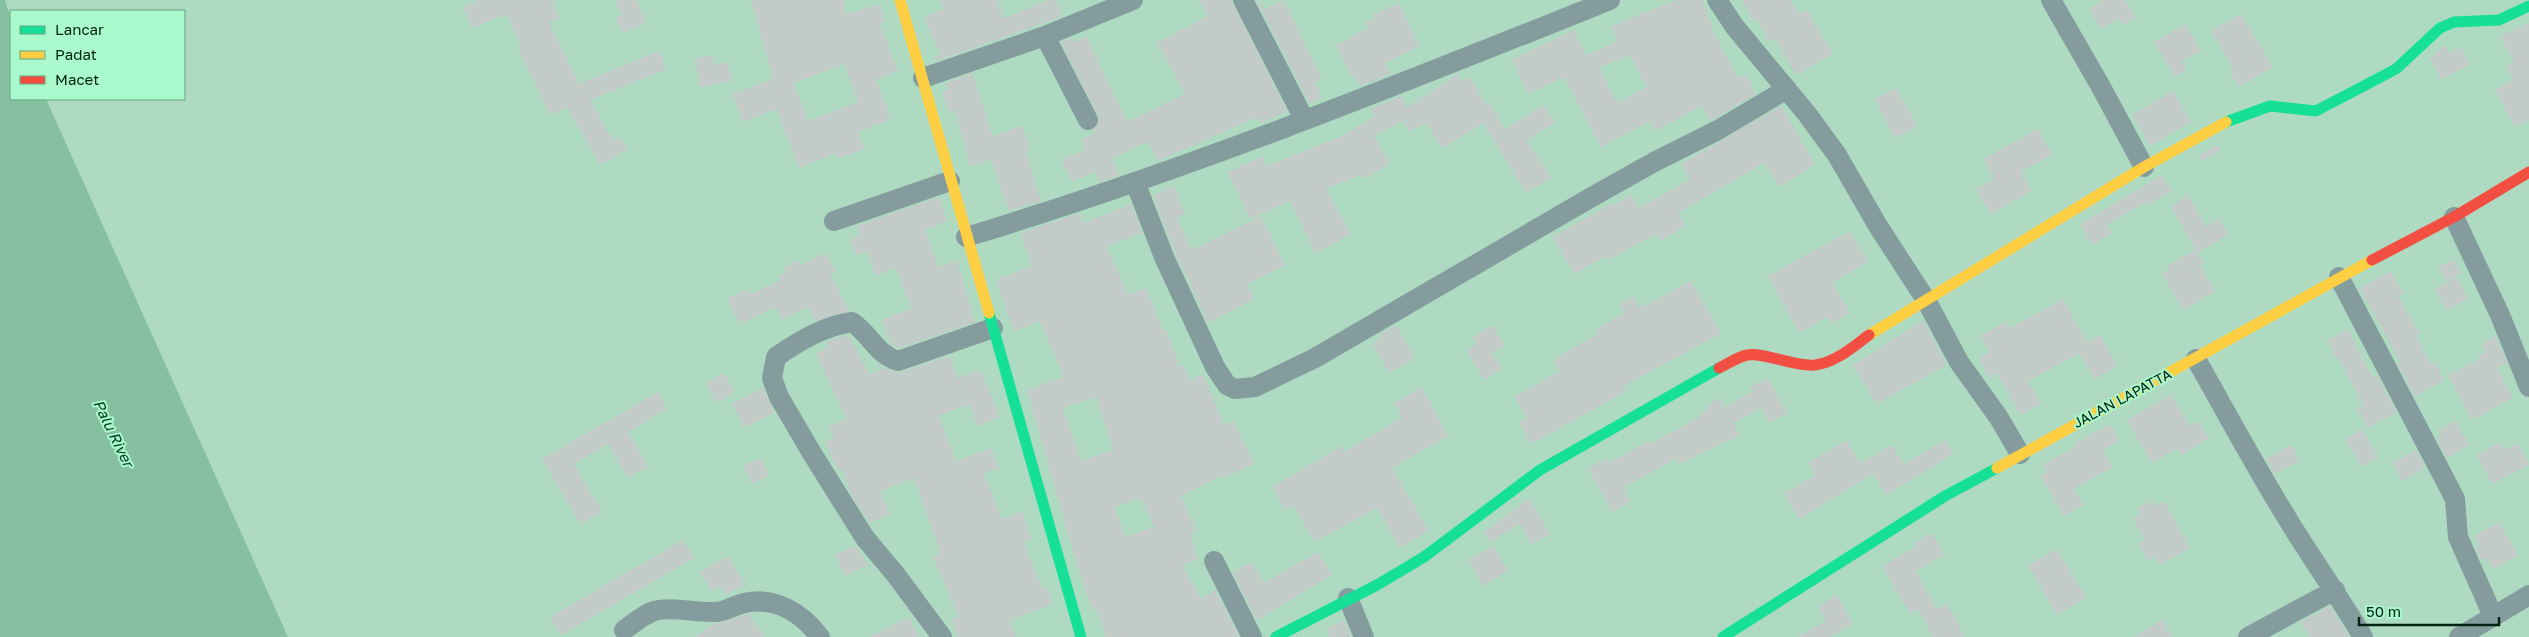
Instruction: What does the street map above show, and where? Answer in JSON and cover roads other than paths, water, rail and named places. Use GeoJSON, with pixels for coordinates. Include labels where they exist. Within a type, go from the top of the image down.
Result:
{"type":"FeatureCollection","features":[{"type":"Feature","properties":{"kind":"street"},"geometry":{"type":"LineString","coordinates":[[900,0],[1081,637]]}},
{"type":"Feature","properties":{"kind":"street"},"geometry":{"type":"LineString","coordinates":[[923,78],[1046,36],[1133,0]]}},
{"type":"Feature","properties":{"kind":"street"},"geometry":{"type":"LineString","coordinates":[[1243,0],[1304,119]]}},
{"type":"Feature","properties":{"kind":"street"},"geometry":{"type":"LineString","coordinates":[[966,237],[1077,204],[1374,94],[1610,0]]}},
{"type":"Feature","properties":{"kind":"street"},"geometry":{"type":"LineString","coordinates":[[1717,0],[1735,27],[1787,88],[1837,155],[1878,226],[1926,300],[1959,362],[1999,418],[2020,454]]}},
{"type":"Feature","properties":{"kind":"street"},"geometry":{"type":"LineString","coordinates":[[2051,0],[2144,167]]}},
{"type":"Feature","properties":{"kind":"street"},"geometry":{"type":"LineString","coordinates":[[1276,637],[1348,598],[1377,585],[1424,557],[1540,470],[1734,360],[1748,355],[1765,356],[1784,362],[1816,365],[1832,360],[1926,300],[2144,167],[2226,122],[2270,106],[2316,111],[2396,69],[2440,28],[2454,22],[2499,20],[2529,6]]}},
{"type":"Feature","properties":{"kind":"street"},"geometry":{"type":"LineString","coordinates":[[1046,36],[1088,120]]}},
{"type":"Feature","properties":{"kind":"street"},"geometry":{"type":"LineString","coordinates":[[1136,182],[1164,257],[1215,367],[1227,385],[1235,389],[1255,387],[1315,358],[1590,198],[1656,161],[1718,130],[1787,88]]}},
{"type":"Feature","properties":{"kind":"street","name":"JALAN LAPATTA"},"geometry":{"type":"LineString","coordinates":[[1725,636],[1874,538],[2020,454],[2196,359],[2339,277],[2454,217],[2529,172]]}},
{"type":"Feature","properties":{"kind":"street"},"geometry":{"type":"LineString","coordinates":[[834,221],[950,181]]}},
{"type":"Feature","properties":{"kind":"street"},"geometry":{"type":"LineString","coordinates":[[2454,217],[2500,315],[2529,387]]}},
{"type":"Feature","properties":{"kind":"street"},"geometry":{"type":"LineString","coordinates":[[2339,277],[2455,499],[2458,537],[2493,616]]}},
{"type":"Feature","properties":{"kind":"street"},"geometry":{"type":"LineString","coordinates":[[942,637],[866,538],[813,455],[780,397],[772,378],[774,362],[787,350],[810,336],[839,324],[852,322],[867,335],[878,350],[888,358],[898,361],[993,328]]}},
{"type":"Feature","properties":{"kind":"street"},"geometry":{"type":"LineString","coordinates":[[2196,359],[2277,502],[2305,548],[2335,590],[2363,637]]}},
{"type":"Feature","properties":{"kind":"street"},"geometry":{"type":"LineString","coordinates":[[1214,561],[1252,637]]}},
{"type":"Feature","properties":{"kind":"street"},"geometry":{"type":"LineString","coordinates":[[2248,637],[2335,590]]}},
{"type":"Feature","properties":{"kind":"street"},"geometry":{"type":"LineString","coordinates":[[2459,637],[2529,595]]}},
{"type":"Feature","properties":{"kind":"street"},"geometry":{"type":"LineString","coordinates":[[1348,598],[1364,637]]}},
{"type":"Feature","properties":{"kind":"street"},"geometry":{"type":"LineString","coordinates":[[624,630],[652,612],[663,609],[718,612],[738,604],[764,600],[790,609],[802,616],[820,637]]}},
{"type":"Feature","properties":{"kind":"water","name":"Palu River"},"geometry":{"type":"Polygon","coordinates":[[[0,0],[5,0],[10,17],[10,100],[46,100],[288,637],[0,637],[0,0]]]}}]}
